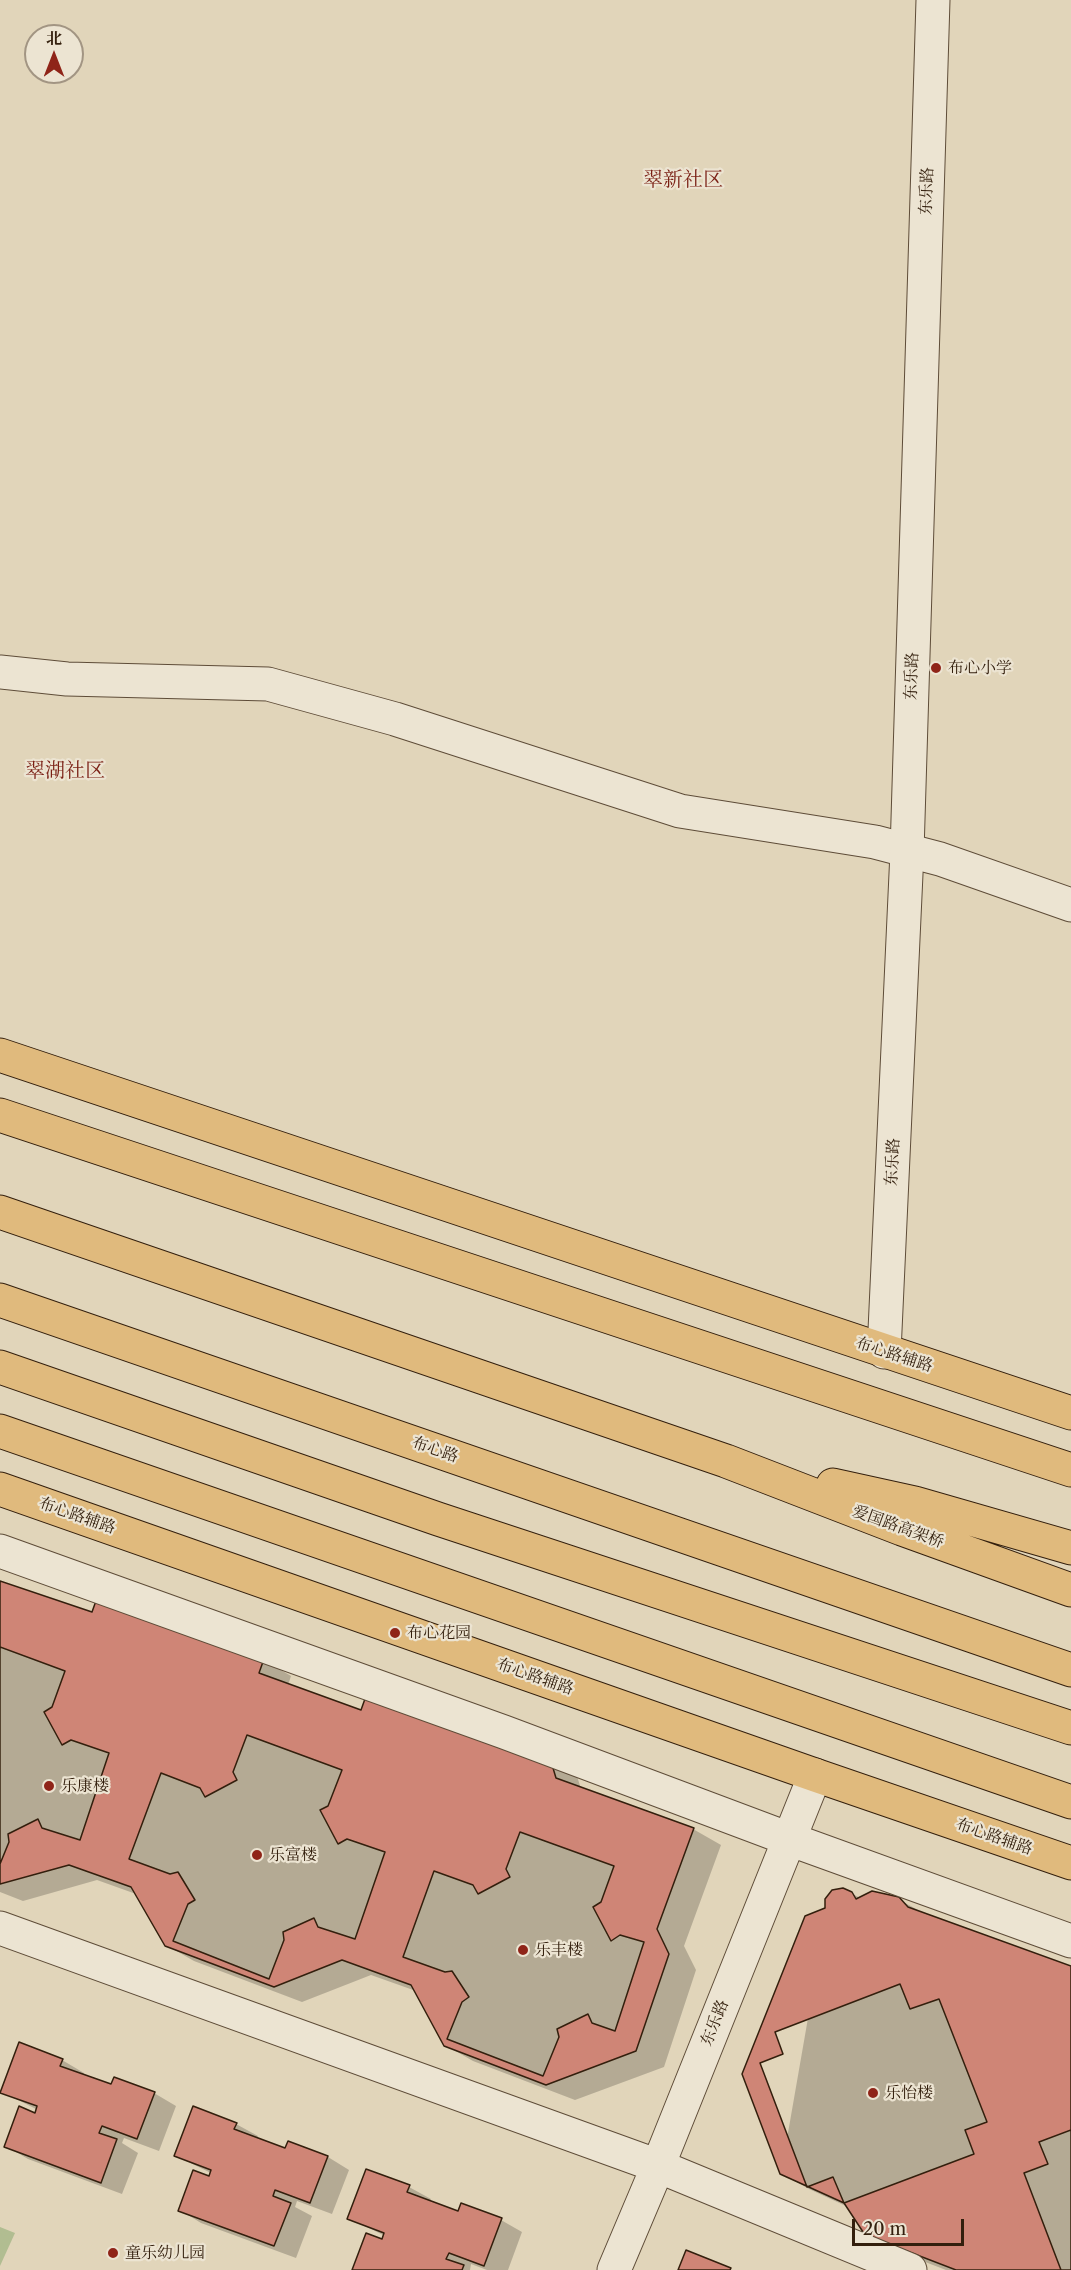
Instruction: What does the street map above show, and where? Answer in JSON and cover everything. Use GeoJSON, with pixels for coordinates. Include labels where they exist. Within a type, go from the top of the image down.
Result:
{"type":"FeatureCollection","features":[{"type":"Feature","properties":{"kind":"highway","name":"布心路辅路"},"geometry":{"type":"LineString","coordinates":[[0,1055],[1071,1413]]}},
{"type":"Feature","properties":{"kind":"highway"},"geometry":{"type":"LineString","coordinates":[[0,1115],[1071,1470]]}},
{"type":"Feature","properties":{"kind":"highway"},"geometry":{"type":"LineString","coordinates":[[0,1212],[726,1461],[909,1516],[1071,1548]]}},
{"type":"Feature","properties":{"kind":"highway","name":"布心路"},"geometry":{"type":"LineString","coordinates":[[0,1300],[1071,1670]]}},
{"type":"Feature","properties":{"kind":"highway"},"geometry":{"type":"LineString","coordinates":[[0,1367],[438,1519],[1071,1728]]}},
{"type":"Feature","properties":{"kind":"highway"},"geometry":{"type":"LineString","coordinates":[[0,1431],[1071,1803]]}},
{"type":"Feature","properties":{"kind":"highway","name":"布心路辅路"},"geometry":{"type":"LineString","coordinates":[[0,1489],[1071,1863]]}},
{"type":"Feature","properties":{"kind":"highway","name":"爱国路高架桥"},"geometry":{"type":"LineString","coordinates":[[909,1516],[1071,1590]]}},
{"type":"Feature","properties":{"kind":"street","name":"东乐路"},"geometry":{"type":"LineString","coordinates":[[884,1352],[907,852],[933,0]]}},
{"type":"Feature","properties":{"kind":"street"},"geometry":{"type":"LineString","coordinates":[[0,672],[68,679],[268,684],[395,718],[680,811],[874,842],[940,859],[1071,905]]}},
{"type":"Feature","properties":{"kind":"street"},"geometry":{"type":"LineString","coordinates":[[0,1551],[504,1732],[789,1839],[1071,1941]]}},
{"type":"Feature","properties":{"kind":"street","name":"东乐路"},"geometry":{"type":"LineString","coordinates":[[614,2270],[815,1775]]}},
{"type":"Feature","properties":{"kind":"street"},"geometry":{"type":"LineString","coordinates":[[0,1928],[658,2166],[910,2270]]}},
{"type":"Feature","properties":{"kind":"green space"},"geometry":{"type":"Polygon","coordinates":[[[0,2227],[15,2233],[0,2266],[0,2227]]]}},
{"type":"Feature","properties":{"kind":"building"},"geometry":{"type":"Polygon","coordinates":[[[0,1581],[92,1612],[97,1598],[264,1659],[259,1673],[361,1710],[366,1696],[550,1758],[556,1778],[694,1828],[657,1929],[669,1954],[636,2051],[546,2085],[444,2046],[411,1985],[342,1960],[274,1987],[165,1946],[131,1887],[69,1865],[0,1884],[0,1581]]]}},
{"type":"Feature","properties":{"kind":"building","name":"乐康楼"},"geometry":{"type":"Polygon","coordinates":[[[0,1647],[65,1671],[52,1707],[44,1712],[62,1745],[71,1740],[109,1753],[80,1840],[42,1828],[38,1819],[8,1834],[9,1842],[0,1864],[0,1647]]]}},
{"type":"Feature","properties":{"kind":"building","name":"乐富楼"},"geometry":{"type":"Polygon","coordinates":[[[247,1735],[342,1770],[328,1806],[320,1810],[338,1844],[347,1839],[385,1852],[355,1939],[318,1927],[314,1918],[283,1932],[284,1940],[269,1979],[173,1941],[188,1904],[195,1900],[178,1872],[170,1874],[129,1859],[161,1773],[200,1788],[205,1797],[237,1780],[233,1772],[247,1735]]]}},
{"type":"Feature","properties":{"kind":"building","name":"乐丰楼"},"geometry":{"type":"Polygon","coordinates":[[[520,1832],[614,1866],[601,1902],[593,1907],[611,1941],[620,1935],[644,1942],[615,2031],[592,2023],[588,2014],[557,2029],[559,2037],[543,2076],[447,2039],[462,2002],[469,1997],[452,1971],[445,1972],[403,1957],[434,1871],[473,1885],[478,1894],[510,1877],[506,1869],[520,1832]]]}},
{"type":"Feature","properties":{"kind":"building"},"geometry":{"type":"Polygon","coordinates":[[[843,1888],[852,1892],[856,1899],[872,1891],[899,1897],[908,1907],[1071,1966],[1071,2270],[956,2270],[865,2235],[844,2203],[780,2174],[742,2074],[805,1916],[825,1908],[825,1899],[832,1890],[843,1888]]]}},
{"type":"Feature","properties":{"kind":"building","name":"乐怡楼"},"geometry":{"type":"Polygon","coordinates":[[[900,1984],[910,2009],[939,1999],[987,2122],[965,2130],[974,2154],[844,2203],[833,2177],[807,2187],[760,2063],[783,2054],[775,2032],[900,1984]]]}},
{"type":"Feature","properties":{"kind":"building"},"geometry":{"type":"Polygon","coordinates":[[[19,2042],[63,2059],[60,2066],[111,2084],[114,2077],[155,2092],[137,2139],[102,2126],[99,2133],[117,2139],[101,2183],[4,2147],[19,2106],[35,2113],[37,2106],[0,2093],[19,2042]]]}},
{"type":"Feature","properties":{"kind":"building"},"geometry":{"type":"Polygon","coordinates":[[[193,2106],[237,2123],[234,2129],[285,2148],[288,2141],[328,2156],[310,2203],[275,2190],[273,2196],[291,2203],[274,2246],[178,2211],[193,2170],[209,2176],[211,2170],[174,2156],[193,2106]]]}},
{"type":"Feature","properties":{"kind":"building"},"geometry":{"type":"Polygon","coordinates":[[[1071,2130],[1071,2270],[1061,2270],[1024,2173],[1048,2164],[1039,2142],[1071,2130]]]}},
{"type":"Feature","properties":{"kind":"building"},"geometry":{"type":"Polygon","coordinates":[[[366,2169],[410,2185],[407,2192],[458,2211],[461,2203],[502,2218],[484,2266],[449,2253],[446,2259],[464,2265],[462,2270],[352,2270],[366,2233],[382,2239],[384,2233],[347,2219],[366,2169]]]}},
{"type":"Feature","properties":{"kind":"building"},"geometry":{"type":"Polygon","coordinates":[[[686,2250],[731,2268],[730,2270],[678,2270],[686,2250]]]}},
{"type":"Feature","properties":{"kind":"place","name":"布心小学"},"geometry":{"type":"Point","coordinates":[936,668]}},
{"type":"Feature","properties":{"kind":"place","name":"布心花园"},"geometry":{"type":"Point","coordinates":[395,1633]}},
{"type":"Feature","properties":{"kind":"place","name":"乐康楼"},"geometry":{"type":"Point","coordinates":[49,1786]}},
{"type":"Feature","properties":{"kind":"place","name":"乐富楼"},"geometry":{"type":"Point","coordinates":[257,1855]}},
{"type":"Feature","properties":{"kind":"place","name":"乐丰楼"},"geometry":{"type":"Point","coordinates":[523,1950]}},
{"type":"Feature","properties":{"kind":"place","name":"乐怡楼"},"geometry":{"type":"Point","coordinates":[873,2093]}},
{"type":"Feature","properties":{"kind":"place","name":"童乐幼儿园"},"geometry":{"type":"Point","coordinates":[113,2253]}},
{"type":"Feature","properties":{"kind":"district","name":"翠新社区"},"geometry":{"type":"Point","coordinates":[683,180]}},
{"type":"Feature","properties":{"kind":"district","name":"翠湖社区"},"geometry":{"type":"Point","coordinates":[65,771]}}]}
